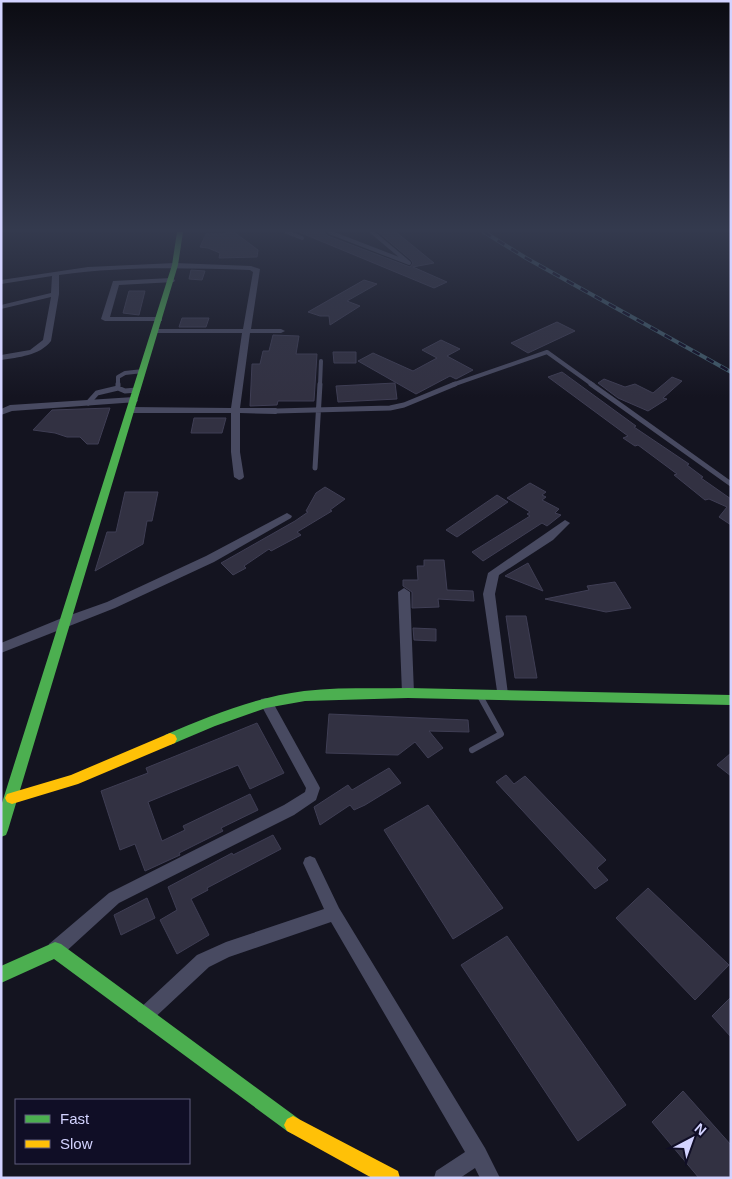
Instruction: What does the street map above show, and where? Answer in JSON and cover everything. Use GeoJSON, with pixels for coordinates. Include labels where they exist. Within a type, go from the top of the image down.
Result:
{"type":"FeatureCollection","features":[{"type":"Feature","properties":{"kind":"main road"},"geometry":{"type":"LineString","coordinates":[[1,830],[169,287]]}},
{"type":"Feature","properties":{"kind":"main road"},"geometry":{"type":"LineString","coordinates":[[12,798],[72,780],[210,722],[266,703],[305,696],[502,694],[731,700]]}},
{"type":"Feature","properties":{"kind":"main road"},"geometry":{"type":"LineString","coordinates":[[1,976],[55,950],[294,1125],[391,1178]]}},
{"type":"Feature","properties":{"kind":"street"},"geometry":{"type":"LineString","coordinates":[[1,358],[36,350],[43,346],[47,340],[55,287]]}},
{"type":"Feature","properties":{"kind":"street"},"geometry":{"type":"LineString","coordinates":[[115,287],[105,319],[159,319]]}},
{"type":"Feature","properties":{"kind":"street"},"geometry":{"type":"LineString","coordinates":[[239,477],[236,464],[234,412],[255,287]]}},
{"type":"Feature","properties":{"kind":"street"},"geometry":{"type":"LineString","coordinates":[[1,307],[55,294]]}},
{"type":"Feature","properties":{"kind":"street"},"geometry":{"type":"LineString","coordinates":[[155,331],[281,331]]}},
{"type":"Feature","properties":{"kind":"street"},"geometry":{"type":"LineString","coordinates":[[1,412],[10,408],[134,400],[234,412],[276,411]]}},
{"type":"Feature","properties":{"kind":"street"},"geometry":{"type":"LineString","coordinates":[[1,648],[111,605],[210,559],[287,516]]}},
{"type":"Feature","properties":{"kind":"street"},"geometry":{"type":"LineString","coordinates":[[502,694],[489,594],[494,573],[549,537],[565,524]]}},
{"type":"Feature","properties":{"kind":"street"},"geometry":{"type":"LineString","coordinates":[[404,592],[408,694]]}},
{"type":"Feature","properties":{"kind":"street"},"geometry":{"type":"LineString","coordinates":[[55,950],[114,898],[289,810],[310,796],[313,788],[266,703]]}},
{"type":"Feature","properties":{"kind":"street"},"geometry":{"type":"LineString","coordinates":[[310,862],[334,913],[491,1178]]}},
{"type":"Feature","properties":{"kind":"street"},"geometry":{"type":"LineString","coordinates":[[144,1016],[203,961],[226,950],[334,913]]}},
{"type":"Feature","properties":{"kind":"street"},"geometry":{"type":"LineString","coordinates":[[443,1178],[478,1156]]}},
{"type":"Feature","properties":{"kind":"lane"},"geometry":{"type":"LineString","coordinates":[[276,411],[390,408],[404,405],[474,376],[547,352],[731,484]]}},
{"type":"Feature","properties":{"kind":"lane"},"geometry":{"type":"LineString","coordinates":[[315,468],[321,361]]}},
{"type":"Feature","properties":{"kind":"lane"},"geometry":{"type":"LineString","coordinates":[[118,388],[118,378],[120,375],[128,372],[143,371]]}},
{"type":"Feature","properties":{"kind":"lane"},"geometry":{"type":"LineString","coordinates":[[88,403],[91,397],[97,393],[118,388],[125,391],[134,400]]}},
{"type":"Feature","properties":{"kind":"lane"},"geometry":{"type":"LineString","coordinates":[[472,750],[501,734],[479,694]]}},
{"type":"Feature","properties":{"kind":"building"},"geometry":{"type":"Polygon","coordinates":[[[352,287],[372,287],[347,301],[360,306],[330,325],[329,316],[320,316],[308,312],[352,287]]]}},
{"type":"Feature","properties":{"kind":"building"},"geometry":{"type":"Polygon","coordinates":[[[129,291],[145,291],[139,315],[123,313],[129,291]]]}},
{"type":"Feature","properties":{"kind":"building"},"geometry":{"type":"Polygon","coordinates":[[[182,318],[209,318],[206,327],[179,327],[182,318]]]}},
{"type":"Feature","properties":{"kind":"building"},"geometry":{"type":"Polygon","coordinates":[[[557,322],[575,331],[528,353],[511,343],[557,322]]]}},
{"type":"Feature","properties":{"kind":"building"},"geometry":{"type":"Polygon","coordinates":[[[273,335],[299,336],[296,354],[317,354],[314,401],[278,401],[277,405],[250,406],[252,364],[260,364],[263,351],[269,351],[273,335]]]}},
{"type":"Feature","properties":{"kind":"building"},"geometry":{"type":"Polygon","coordinates":[[[441,340],[460,349],[447,356],[473,370],[456,379],[450,376],[416,394],[358,361],[373,353],[413,371],[437,358],[422,350],[441,340]]]}},
{"type":"Feature","properties":{"kind":"building"},"geometry":{"type":"Polygon","coordinates":[[[333,352],[356,352],[356,363],[334,363],[333,352]]]}},
{"type":"Feature","properties":{"kind":"building"},"geometry":{"type":"Polygon","coordinates":[[[562,372],[636,426],[634,427],[689,464],[687,465],[703,477],[701,478],[731,499],[731,525],[719,517],[727,507],[709,499],[705,500],[674,475],[677,474],[638,445],[635,446],[623,438],[628,436],[548,377],[562,372]]]}},
{"type":"Feature","properties":{"kind":"building"},"geometry":{"type":"Polygon","coordinates":[[[672,377],[682,381],[663,398],[667,399],[648,411],[618,398],[598,383],[604,379],[625,387],[635,384],[653,393],[672,377]]]}},
{"type":"Feature","properties":{"kind":"building"},"geometry":{"type":"Polygon","coordinates":[[[395,383],[397,399],[338,402],[336,386],[395,383]]]}},
{"type":"Feature","properties":{"kind":"building"},"geometry":{"type":"Polygon","coordinates":[[[110,408],[98,444],[87,444],[80,437],[67,437],[33,430],[52,410],[110,408]]]}},
{"type":"Feature","properties":{"kind":"building"},"geometry":{"type":"Polygon","coordinates":[[[194,418],[226,418],[222,433],[191,433],[194,418]]]}},
{"type":"Feature","properties":{"kind":"building"},"geometry":{"type":"Polygon","coordinates":[[[530,483],[546,492],[542,495],[546,497],[542,500],[559,509],[555,513],[561,515],[547,526],[542,523],[483,561],[472,552],[530,516],[527,514],[530,512],[507,498],[530,483]]]}},
{"type":"Feature","properties":{"kind":"building"},"geometry":{"type":"Polygon","coordinates":[[[325,487],[345,499],[330,510],[332,511],[297,532],[301,535],[271,551],[269,549],[244,566],[246,568],[233,575],[221,563],[308,512],[306,511],[316,493],[325,487]]]}},
{"type":"Feature","properties":{"kind":"building"},"geometry":{"type":"Polygon","coordinates":[[[125,492],[158,492],[152,521],[147,521],[143,544],[95,571],[107,532],[116,532],[125,492]]]}},
{"type":"Feature","properties":{"kind":"building"},"geometry":{"type":"Polygon","coordinates":[[[497,495],[508,502],[457,537],[446,530],[497,495]]]}},
{"type":"Feature","properties":{"kind":"building"},"geometry":{"type":"Polygon","coordinates":[[[424,560],[444,560],[447,590],[473,591],[474,601],[438,599],[439,607],[412,608],[412,592],[403,586],[403,580],[418,580],[417,566],[424,566],[424,560]]]}},
{"type":"Feature","properties":{"kind":"building"},"geometry":{"type":"Polygon","coordinates":[[[528,563],[543,591],[505,576],[528,563]]]}},
{"type":"Feature","properties":{"kind":"building"},"geometry":{"type":"Polygon","coordinates":[[[615,582],[631,608],[606,612],[545,599],[589,590],[587,586],[615,582]]]}},
{"type":"Feature","properties":{"kind":"building"},"geometry":{"type":"Polygon","coordinates":[[[506,616],[526,616],[537,678],[515,678],[506,616]]]}},
{"type":"Feature","properties":{"kind":"building"},"geometry":{"type":"Polygon","coordinates":[[[413,628],[436,629],[436,641],[414,640],[413,628]]]}},
{"type":"Feature","properties":{"kind":"building"},"geometry":{"type":"Polygon","coordinates":[[[329,714],[468,720],[469,732],[429,731],[443,748],[428,758],[415,742],[398,755],[326,753],[329,714]]]}},
{"type":"Feature","properties":{"kind":"building"},"geometry":{"type":"Polygon","coordinates":[[[257,723],[284,773],[250,789],[238,765],[148,802],[162,841],[185,830],[183,826],[250,794],[258,810],[221,828],[223,831],[179,853],[180,855],[145,871],[135,844],[120,850],[101,791],[148,773],[146,768],[257,723]]]}},
{"type":"Feature","properties":{"kind":"building"},"geometry":{"type":"Polygon","coordinates":[[[731,753],[731,776],[717,765],[731,753]]]}},
{"type":"Feature","properties":{"kind":"building"},"geometry":{"type":"Polygon","coordinates":[[[389,768],[401,783],[354,810],[350,805],[320,825],[314,807],[348,785],[352,790],[389,768]]]}},
{"type":"Feature","properties":{"kind":"building"},"geometry":{"type":"Polygon","coordinates":[[[506,775],[514,784],[525,776],[606,860],[597,868],[608,880],[595,889],[496,782],[506,775]]]}},
{"type":"Feature","properties":{"kind":"building"},"geometry":{"type":"Polygon","coordinates":[[[428,805],[503,908],[453,939],[384,830],[428,805]]]}},
{"type":"Feature","properties":{"kind":"building"},"geometry":{"type":"Polygon","coordinates":[[[273,835],[281,849],[207,888],[208,890],[191,899],[209,935],[177,954],[160,920],[177,910],[168,887],[232,853],[233,855],[273,835]]]}},
{"type":"Feature","properties":{"kind":"building"},"geometry":{"type":"Polygon","coordinates":[[[648,888],[729,965],[695,1000],[616,918],[648,888]]]}},
{"type":"Feature","properties":{"kind":"building"},"geometry":{"type":"Polygon","coordinates":[[[147,898],[155,918],[121,935],[114,915],[147,898]]]}},
{"type":"Feature","properties":{"kind":"building"},"geometry":{"type":"Polygon","coordinates":[[[507,936],[626,1105],[578,1141],[461,965],[507,936]]]}},
{"type":"Feature","properties":{"kind":"building"},"geometry":{"type":"Polygon","coordinates":[[[731,997],[731,1037],[712,1016],[731,997]]]}},
{"type":"Feature","properties":{"kind":"building"},"geometry":{"type":"Polygon","coordinates":[[[683,1091],[731,1145],[731,1178],[699,1178],[652,1122],[683,1091]]]}},
{"type":"Feature","properties":{"kind":"railway"},"geometry":{"type":"LineString","coordinates":[[578,287],[731,372]]}},
{"type":"Feature","properties":{"kind":"traffic: fast"},"geometry":{"type":"LineString","coordinates":[[1,830],[168,287]]}},
{"type":"Feature","properties":{"kind":"traffic: fast"},"geometry":{"type":"LineString","coordinates":[[170,739],[210,722],[266,703],[305,696],[408,693],[731,700]]}},
{"type":"Feature","properties":{"kind":"traffic: fast"},"geometry":{"type":"LineString","coordinates":[[1,975],[55,950],[293,1125]]}},
{"type":"Feature","properties":{"kind":"traffic: slow"},"geometry":{"type":"LineString","coordinates":[[12,798],[73,780],[170,739]]}},
{"type":"Feature","properties":{"kind":"traffic: slow"},"geometry":{"type":"LineString","coordinates":[[293,1125],[391,1178]]}}]}
